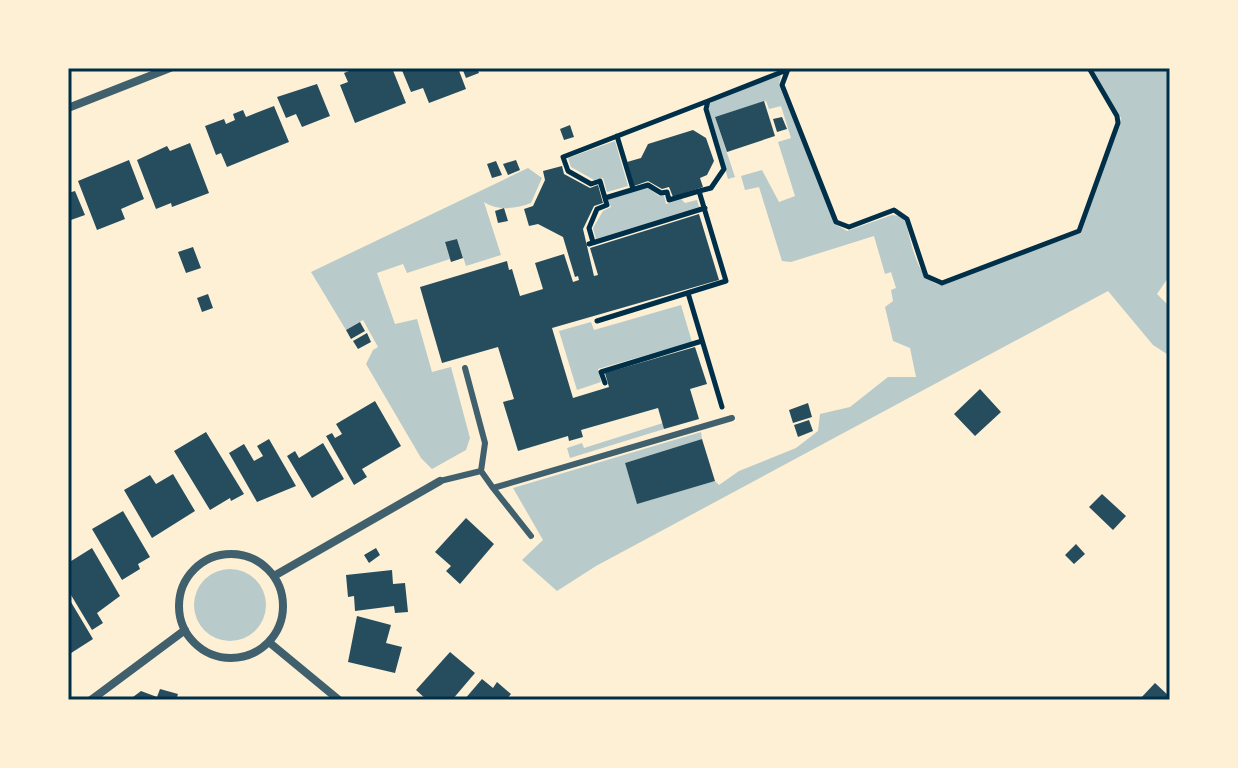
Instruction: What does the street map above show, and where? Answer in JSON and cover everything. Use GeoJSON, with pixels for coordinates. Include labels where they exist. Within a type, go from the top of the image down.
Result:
{"type":"FeatureCollection","features":[{"type":"Feature","properties":{"kind":"street"},"geometry":{"type":"LineString","coordinates":[[68,108],[170,68]]}},
{"type":"Feature","properties":{"kind":"street"},"geometry":{"type":"LineString","coordinates":[[274,576],[440,481]]}},
{"type":"Feature","properties":{"kind":"street"},"geometry":{"type":"LineString","coordinates":[[228,554],[245,556],[261,563],[281,589],[282,619],[270,643],[254,653],[222,658],[194,643],[185,630],[180,614],[180,597],[186,580],[197,567],[211,558],[228,554]]}},
{"type":"Feature","properties":{"kind":"street"},"geometry":{"type":"LineString","coordinates":[[91,700],[185,630]]}},
{"type":"Feature","properties":{"kind":"street"},"geometry":{"type":"LineString","coordinates":[[270,643],[339,700]]}},
{"type":"Feature","properties":{"kind":"lane"},"geometry":{"type":"LineString","coordinates":[[465,368],[485,443],[481,471],[531,536]]}},
{"type":"Feature","properties":{"kind":"lane"},"geometry":{"type":"LineString","coordinates":[[493,488],[729,419]]}},
{"type":"Feature","properties":{"kind":"lane"},"geometry":{"type":"LineString","coordinates":[[440,481],[481,471]]}},
{"type":"Feature","properties":{"kind":"path"},"geometry":{"type":"LineString","coordinates":[[790,69],[782,85],[836,222],[849,227],[894,210],[902,214],[907,219],[926,276],[942,283],[1079,231],[1118,123],[1089,68]]}},
{"type":"Feature","properties":{"kind":"path"},"geometry":{"type":"LineString","coordinates":[[705,208],[591,243],[589,228],[597,209],[607,205],[600,181],[591,184],[568,171],[563,157],[790,69]]}},
{"type":"Feature","properties":{"kind":"path"},"geometry":{"type":"LineString","coordinates":[[605,198],[648,185],[661,193],[667,192],[669,200],[711,188],[724,169],[706,109],[708,101]]}},
{"type":"Feature","properties":{"kind":"path"},"geometry":{"type":"LineString","coordinates":[[617,136],[633,189]]}},
{"type":"Feature","properties":{"kind":"path"},"geometry":{"type":"LineString","coordinates":[[597,321],[726,281],[699,191]]}},
{"type":"Feature","properties":{"kind":"path"},"geometry":{"type":"LineString","coordinates":[[688,293],[729,419]]}},
{"type":"Feature","properties":{"kind":"path"},"geometry":{"type":"LineString","coordinates":[[605,383],[601,372],[702,341]]}},
{"type":"Feature","properties":{"kind":"shaded area"},"geometry":{"type":"Polygon","coordinates":[[[1092,68],[1170,68],[1170,275],[1157,294],[1170,307],[1170,356],[1153,345],[1108,291],[596,566],[557,591],[522,560],[543,540],[513,488],[701,432],[702,439],[625,463],[637,503],[715,481],[719,485],[739,471],[796,448],[818,431],[820,414],[850,407],[888,377],[916,377],[910,348],[893,341],[885,307],[893,301],[891,290],[896,288],[891,272],[885,274],[874,236],[791,262],[782,261],[759,187],[745,190],[741,176],[762,170],[779,202],[795,196],[778,142],[791,138],[781,106],[769,109],[766,101],[715,117],[735,177],[728,179],[708,109],[711,102],[781,75],[779,85],[835,224],[847,231],[892,215],[900,216],[905,221],[920,269],[933,282],[941,285],[1081,233],[1121,118],[1092,68]]]}},
{"type":"Feature","properties":{"kind":"shaded area"},"geometry":{"type":"Polygon","coordinates":[[[615,141],[628,186],[607,192],[603,178],[594,180],[571,167],[568,158],[615,141]]]}},
{"type":"Feature","properties":{"kind":"shaded area"},"geometry":{"type":"Polygon","coordinates":[[[528,168],[542,178],[531,203],[506,208],[484,202],[501,255],[466,266],[457,239],[445,243],[450,259],[407,273],[403,264],[377,273],[395,324],[417,319],[432,372],[451,367],[470,438],[466,450],[432,469],[421,458],[366,364],[378,347],[363,320],[346,330],[311,272],[528,168]]]}},
{"type":"Feature","properties":{"kind":"shaded area"},"geometry":{"type":"Polygon","coordinates":[[[647,187],[659,196],[664,195],[666,204],[681,199],[685,203],[697,200],[699,207],[596,239],[593,228],[603,211],[611,207],[608,199],[647,187]]]}},
{"type":"Feature","properties":{"kind":"shaded area"},"geometry":{"type":"Polygon","coordinates":[[[681,305],[692,342],[598,369],[601,382],[577,390],[559,331],[591,322],[594,330],[681,305]]]}},
{"type":"Feature","properties":{"kind":"shaded area"},"geometry":{"type":"Polygon","coordinates":[[[663,423],[664,429],[570,458],[567,448],[582,443],[584,448],[663,423]]]}},
{"type":"Feature","properties":{"kind":"shaded area"},"geometry":{"type":"Polygon","coordinates":[[[230,569],[256,579],[266,605],[256,631],[230,641],[204,631],[194,605],[204,579],[230,569]]]}},
{"type":"Feature","properties":{"kind":"building"},"geometry":{"type":"Polygon","coordinates":[[[348,68],[392,68],[406,103],[355,123],[340,85],[348,82],[344,73],[349,71],[348,68]]]}},
{"type":"Feature","properties":{"kind":"building"},"geometry":{"type":"Polygon","coordinates":[[[401,68],[458,68],[466,89],[429,103],[423,88],[411,92],[401,68]]]}},
{"type":"Feature","properties":{"kind":"building"},"geometry":{"type":"Polygon","coordinates":[[[462,68],[477,68],[479,73],[466,78],[462,68]]]}},
{"type":"Feature","properties":{"kind":"building"},"geometry":{"type":"Polygon","coordinates":[[[317,84],[330,116],[302,127],[296,114],[286,118],[277,97],[317,84]]]}},
{"type":"Feature","properties":{"kind":"building"},"geometry":{"type":"Polygon","coordinates":[[[764,101],[775,136],[727,152],[715,117],[764,101]]]}},
{"type":"Feature","properties":{"kind":"building"},"geometry":{"type":"Polygon","coordinates":[[[274,106],[289,142],[227,167],[221,153],[216,155],[205,126],[224,119],[226,124],[235,120],[233,114],[243,110],[246,117],[274,106]]]}},
{"type":"Feature","properties":{"kind":"building"},"geometry":{"type":"Polygon","coordinates":[[[782,117],[787,129],[777,132],[773,119],[782,117]]]}},
{"type":"Feature","properties":{"kind":"building"},"geometry":{"type":"Polygon","coordinates":[[[570,125],[574,137],[564,140],[560,129],[570,125]]]}},
{"type":"Feature","properties":{"kind":"building"},"geometry":{"type":"Polygon","coordinates":[[[693,130],[706,138],[714,161],[707,175],[700,178],[703,187],[673,197],[669,187],[662,189],[648,181],[634,186],[627,162],[641,158],[648,144],[693,130]]]}},
{"type":"Feature","properties":{"kind":"building"},"geometry":{"type":"Polygon","coordinates":[[[190,143],[209,193],[172,207],[171,203],[156,209],[137,160],[167,146],[170,151],[190,143]]]}},
{"type":"Feature","properties":{"kind":"building"},"geometry":{"type":"Polygon","coordinates":[[[129,160],[144,199],[121,209],[125,219],[97,230],[78,181],[129,160]]]}},
{"type":"Feature","properties":{"kind":"building"},"geometry":{"type":"Polygon","coordinates":[[[516,160],[520,170],[508,175],[503,164],[516,160]]]}},
{"type":"Feature","properties":{"kind":"building"},"geometry":{"type":"Polygon","coordinates":[[[496,161],[502,175],[492,178],[487,164],[496,161]]]}},
{"type":"Feature","properties":{"kind":"building"},"geometry":{"type":"Polygon","coordinates":[[[562,166],[564,174],[590,188],[598,185],[603,203],[594,206],[583,229],[594,276],[598,275],[590,248],[699,214],[719,280],[552,328],[573,398],[609,387],[605,373],[695,347],[707,384],[690,389],[699,419],[664,429],[658,408],[581,430],[583,437],[569,441],[568,436],[518,451],[503,402],[514,399],[498,347],[442,363],[420,287],[507,261],[520,296],[543,289],[535,263],[564,254],[573,282],[579,280],[578,276],[575,277],[563,237],[538,224],[529,226],[524,209],[533,206],[545,180],[543,171],[562,166]]]}},
{"type":"Feature","properties":{"kind":"building"},"geometry":{"type":"Polygon","coordinates":[[[75,191],[85,215],[68,221],[68,193],[75,191]]]}},
{"type":"Feature","properties":{"kind":"building"},"geometry":{"type":"Polygon","coordinates":[[[504,208],[508,221],[498,223],[495,211],[504,208]]]}},
{"type":"Feature","properties":{"kind":"building"},"geometry":{"type":"Polygon","coordinates":[[[457,239],[463,258],[451,262],[445,242],[457,239]]]}},
{"type":"Feature","properties":{"kind":"building"},"geometry":{"type":"Polygon","coordinates":[[[193,247],[201,268],[186,273],[178,252],[193,247]]]}},
{"type":"Feature","properties":{"kind":"building"},"geometry":{"type":"Polygon","coordinates":[[[208,294],[213,308],[202,312],[197,298],[208,294]]]}},
{"type":"Feature","properties":{"kind":"building"},"geometry":{"type":"Polygon","coordinates":[[[360,322],[365,331],[351,339],[346,330],[360,322]]]}},
{"type":"Feature","properties":{"kind":"building"},"geometry":{"type":"Polygon","coordinates":[[[367,333],[371,342],[358,349],[353,341],[367,333]]]}},
{"type":"Feature","properties":{"kind":"building"},"geometry":{"type":"Polygon","coordinates":[[[980,389],[1001,412],[975,436],[954,414],[980,389]]]}},
{"type":"Feature","properties":{"kind":"building"},"geometry":{"type":"Polygon","coordinates":[[[375,401],[401,446],[362,469],[367,477],[354,485],[326,436],[332,433],[335,438],[342,434],[336,424],[375,401]]]}},
{"type":"Feature","properties":{"kind":"building"},"geometry":{"type":"Polygon","coordinates":[[[808,403],[812,417],[793,423],[789,410],[808,403]]]}},
{"type":"Feature","properties":{"kind":"building"},"geometry":{"type":"Polygon","coordinates":[[[809,420],[813,431],[798,437],[794,425],[809,420]]]}},
{"type":"Feature","properties":{"kind":"building"},"geometry":{"type":"Polygon","coordinates":[[[206,432],[244,494],[210,510],[174,451],[206,432]]]}},
{"type":"Feature","properties":{"kind":"building"},"geometry":{"type":"Polygon","coordinates":[[[269,439],[296,486],[257,502],[229,453],[244,444],[254,461],[263,456],[257,446],[269,439]]]}},
{"type":"Feature","properties":{"kind":"building"},"geometry":{"type":"Polygon","coordinates":[[[702,439],[715,481],[637,504],[625,463],[702,439]]]}},
{"type":"Feature","properties":{"kind":"building"},"geometry":{"type":"Polygon","coordinates":[[[323,443],[344,479],[312,498],[287,456],[295,451],[299,458],[323,443]]]}},
{"type":"Feature","properties":{"kind":"building"},"geometry":{"type":"Polygon","coordinates":[[[173,474],[195,511],[152,538],[124,490],[150,475],[156,484],[173,474]]]}},
{"type":"Feature","properties":{"kind":"building"},"geometry":{"type":"Polygon","coordinates":[[[1102,494],[1126,516],[1113,530],[1089,507],[1102,494]]]}},
{"type":"Feature","properties":{"kind":"building"},"geometry":{"type":"Polygon","coordinates":[[[123,511],[150,557],[138,564],[140,569],[122,580],[92,529],[123,511]]]}},
{"type":"Feature","properties":{"kind":"building"},"geometry":{"type":"Polygon","coordinates":[[[466,518],[494,544],[460,584],[446,571],[451,566],[435,552],[466,518]]]}},
{"type":"Feature","properties":{"kind":"building"},"geometry":{"type":"Polygon","coordinates":[[[1076,544],[1085,554],[1074,564],[1065,555],[1076,544]]]}},
{"type":"Feature","properties":{"kind":"building"},"geometry":{"type":"Polygon","coordinates":[[[92,548],[120,596],[97,613],[103,623],[92,630],[68,590],[68,563],[92,548]]]}},
{"type":"Feature","properties":{"kind":"building"},"geometry":{"type":"Polygon","coordinates":[[[376,548],[380,555],[369,563],[364,555],[376,548]]]}},
{"type":"Feature","properties":{"kind":"building"},"geometry":{"type":"Polygon","coordinates":[[[392,570],[393,584],[405,583],[408,612],[395,613],[394,606],[355,611],[354,596],[348,597],[346,575],[392,570]]]}},
{"type":"Feature","properties":{"kind":"building"},"geometry":{"type":"Polygon","coordinates":[[[68,597],[93,639],[68,655],[68,597]]]}},
{"type":"Feature","properties":{"kind":"building"},"geometry":{"type":"Polygon","coordinates":[[[357,616],[391,625],[386,643],[402,647],[395,673],[348,662],[357,616]]]}},
{"type":"Feature","properties":{"kind":"building"},"geometry":{"type":"Polygon","coordinates":[[[450,652],[475,673],[452,700],[427,700],[416,690],[450,652]]]}},
{"type":"Feature","properties":{"kind":"building"},"geometry":{"type":"Polygon","coordinates":[[[482,679],[493,688],[497,682],[511,694],[506,700],[464,700],[482,679]]]}},
{"type":"Feature","properties":{"kind":"building"},"geometry":{"type":"Polygon","coordinates":[[[1155,683],[1170,700],[1139,700],[1155,683]]]}},
{"type":"Feature","properties":{"kind":"building"},"geometry":{"type":"Polygon","coordinates":[[[160,689],[178,694],[176,700],[129,700],[141,691],[157,697],[160,689]]]}}]}
